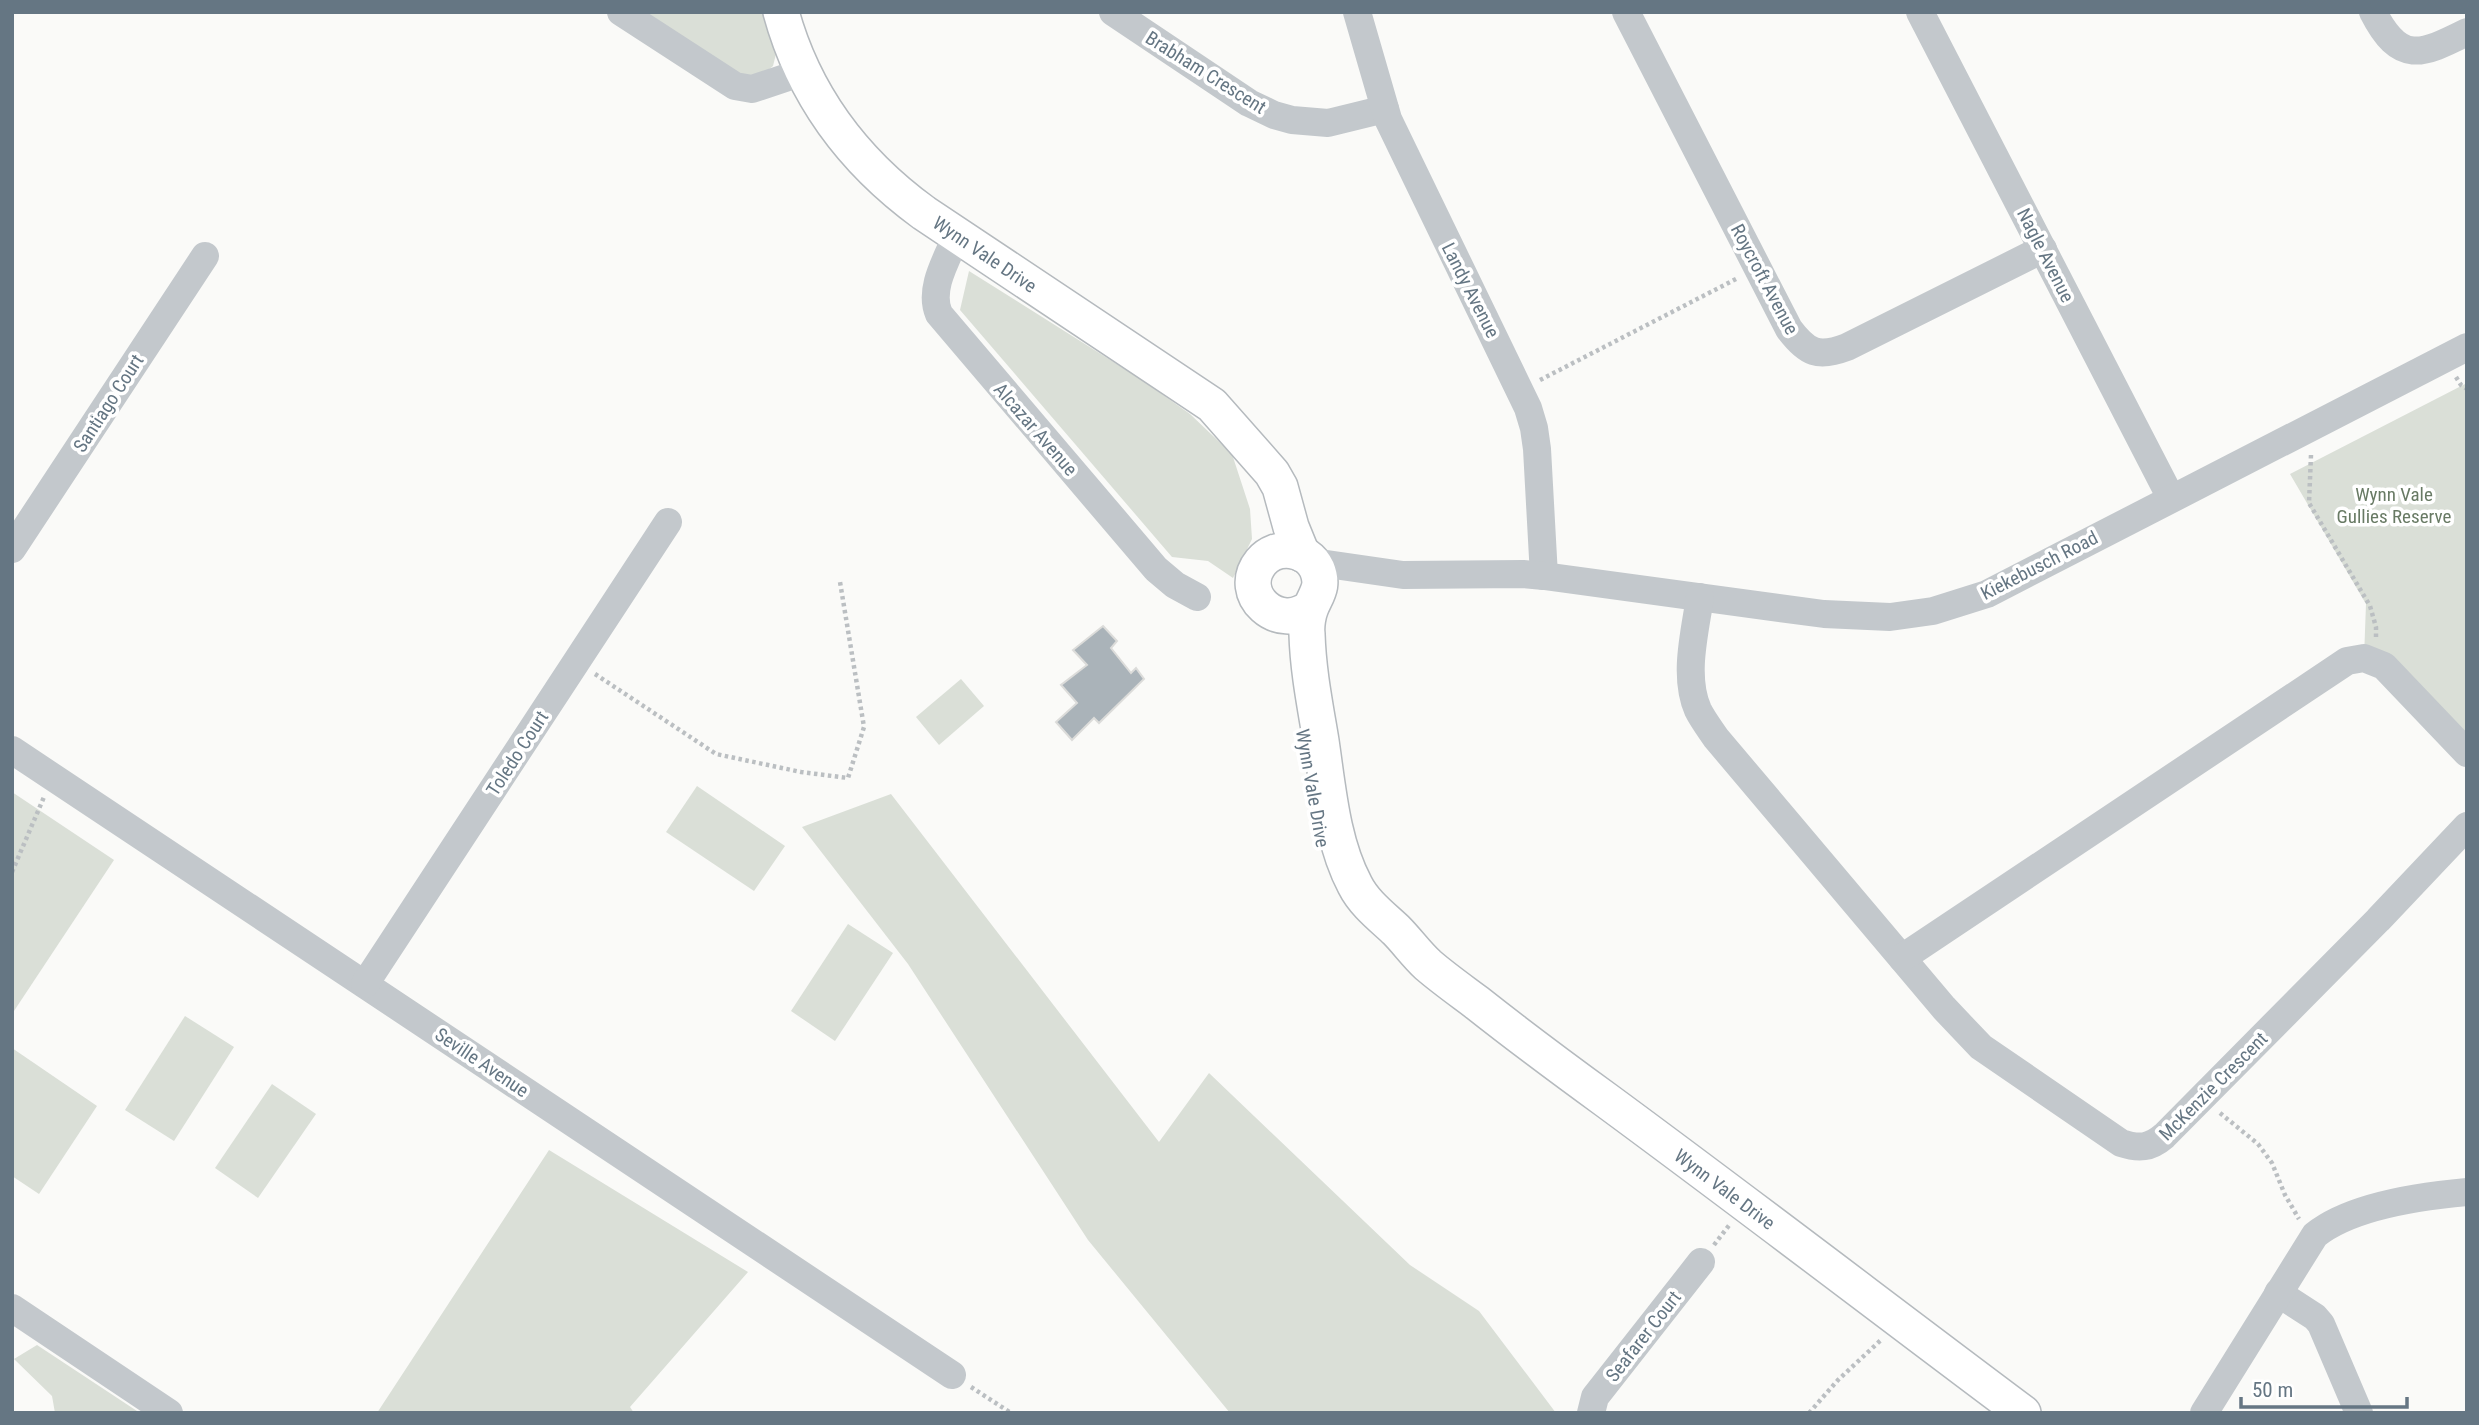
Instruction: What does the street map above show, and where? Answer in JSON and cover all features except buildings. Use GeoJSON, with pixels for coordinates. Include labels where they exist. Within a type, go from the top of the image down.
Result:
{"type":"FeatureCollection","features":[{"type":"Feature","properties":{"kind":"main road","name":"Wynn Vale Drive"},"geometry":{"type":"LineString","coordinates":[[781,12],[793,52],[817,98],[864,162],[897,193],[1200,396],[1221,414],[1272,472],[1280,487],[1291,527],[1311,579],[1306,629],[1310,673],[1328,788],[1342,853],[1356,888],[1427,964]]}},
{"type":"Feature","properties":{"kind":"main road","name":"Wynn Vale Drive"},"geometry":{"type":"LineString","coordinates":[[1247,444],[1265,492],[1270,516],[1260,563]]}},
{"type":"Feature","properties":{"kind":"main road"},"geometry":{"type":"LineString","coordinates":[[1282,550],[1311,579],[1292,616],[1272,613],[1258,599],[1254,588],[1255,572],[1260,563],[1270,554],[1282,550]]}},
{"type":"Feature","properties":{"kind":"main road","name":"Wynn Vale Drive"},"geometry":{"type":"LineString","coordinates":[[1272,613],[1293,674],[1321,841],[1329,869],[1338,889],[1362,918],[1388,943],[1427,964],[2023,1413]]}},
{"type":"Feature","properties":{"kind":"street"},"geometry":{"type":"LineString","coordinates":[[621,12],[735,86],[752,89],[803,72]]}},
{"type":"Feature","properties":{"kind":"street","name":"Brabham Crescent"},"geometry":{"type":"LineString","coordinates":[[1113,12],[1249,103],[1274,115],[1292,120],[1328,123],[1385,109]]}},
{"type":"Feature","properties":{"kind":"street","name":"Landy Avenue"},"geometry":{"type":"LineString","coordinates":[[1357,12],[1385,109],[1406,161],[1521,391],[1534,428],[1544,576]]}},
{"type":"Feature","properties":{"kind":"street","name":"Roycroft Avenue"},"geometry":{"type":"LineString","coordinates":[[1626,12],[1757,268],[1801,346],[1815,352],[1830,353],[2043,250]]}},
{"type":"Feature","properties":{"kind":"street","name":"Nagle Avenue"},"geometry":{"type":"LineString","coordinates":[[1920,12],[2171,498]]}},
{"type":"Feature","properties":{"kind":"street"},"geometry":{"type":"LineString","coordinates":[[2373,12],[2393,43],[2405,49],[2425,51],[2467,32]]}},
{"type":"Feature","properties":{"kind":"street","name":"Alcazar Avenue"},"geometry":{"type":"LineString","coordinates":[[957,235],[937,288],[936,306],[939,314],[1156,569],[1175,585],[1197,597]]}},
{"type":"Feature","properties":{"kind":"street","name":"Santiago Court"},"geometry":{"type":"LineString","coordinates":[[12,549],[205,256]]}},
{"type":"Feature","properties":{"kind":"street","name":"Kiekebusch Road"},"geometry":{"type":"LineString","coordinates":[[1311,579],[1523,574],[1824,614],[1889,617],[1933,611],[1987,594],[2467,347]]}},
{"type":"Feature","properties":{"kind":"street","name":"Toledo Court"},"geometry":{"type":"LineString","coordinates":[[365,984],[668,522]]}},
{"type":"Feature","properties":{"kind":"street","name":"McKenzie Crescent"},"geometry":{"type":"LineString","coordinates":[[1700,597],[1691,673],[1693,695],[1699,711],[1716,738],[1944,1008],[1981,1047],[2121,1143],[2133,1147],[2143,1148],[2164,1136],[2467,826]]}},
{"type":"Feature","properties":{"kind":"street"},"geometry":{"type":"LineString","coordinates":[[1902,958],[2336,667],[2356,659],[2372,660],[2384,666],[2467,752]]}},
{"type":"Feature","properties":{"kind":"street","name":"Seville Avenue"},"geometry":{"type":"LineString","coordinates":[[12,750],[952,1375]]}},
{"type":"Feature","properties":{"kind":"street"},"geometry":{"type":"LineString","coordinates":[[2204,1413],[2313,1238],[2340,1219],[2416,1198],[2467,1192]]}},
{"type":"Feature","properties":{"kind":"street","name":"Seafarer Court"},"geometry":{"type":"LineString","coordinates":[[1591,1413],[1595,1397],[1700,1262]]}},
{"type":"Feature","properties":{"kind":"street"},"geometry":{"type":"LineString","coordinates":[[2278,1293],[2315,1317],[2321,1324],[2359,1413]]}},
{"type":"Feature","properties":{"kind":"street"},"geometry":{"type":"LineString","coordinates":[[16,1318],[169,1413]]}},
{"type":"Feature","properties":{"kind":"path"},"geometry":{"type":"LineString","coordinates":[[1521,391],[1757,268]]}},
{"type":"Feature","properties":{"kind":"path"},"geometry":{"type":"LineString","coordinates":[[2312,426],[2309,503],[2370,606],[2376,627],[2372,660]]}},
{"type":"Feature","properties":{"kind":"path"},"geometry":{"type":"LineString","coordinates":[[576,662],[716,754],[801,772],[848,778],[864,727],[840,582]]}},
{"type":"Feature","properties":{"kind":"path"},"geometry":{"type":"LineString","coordinates":[[12,872],[53,777]]}},
{"type":"Feature","properties":{"kind":"path"},"geometry":{"type":"LineString","coordinates":[[2219,1113],[2258,1144],[2272,1163],[2285,1195],[2305,1230]]}},
{"type":"Feature","properties":{"kind":"path"},"geometry":{"type":"LineString","coordinates":[[1700,1262],[1746,1205]]}},
{"type":"Feature","properties":{"kind":"path"},"geometry":{"type":"LineString","coordinates":[[1809,1413],[1838,1380],[1901,1322]]}},
{"type":"Feature","properties":{"kind":"path"},"geometry":{"type":"LineString","coordinates":[[952,1375],[1011,1413]]}},
{"type":"Feature","properties":{"kind":"green space"},"geometry":{"type":"Polygon","coordinates":[[[646,12],[767,12],[778,46],[773,66],[762,75],[742,77],[646,12]]]}},
{"type":"Feature","properties":{"kind":"green space"},"geometry":{"type":"Polygon","coordinates":[[[969,271],[1142,380],[1190,414],[1232,454],[1250,509],[1252,539],[1233,578],[1208,561],[1172,557],[960,310],[969,271]]]}},
{"type":"Feature","properties":{"kind":"green space","name":"Wynn Vale Gullies Reserve"},"geometry":{"type":"Polygon","coordinates":[[[2467,383],[2467,753],[2364,658],[2366,604],[2290,474],[2467,383]]]}},
{"type":"Feature","properties":{"kind":"green space"},"geometry":{"type":"Polygon","coordinates":[[[961,679],[984,706],[939,745],[916,717],[961,679]]]}},
{"type":"Feature","properties":{"kind":"green space"},"geometry":{"type":"Polygon","coordinates":[[[697,786],[785,846],[754,891],[666,832],[697,786]]]}},
{"type":"Feature","properties":{"kind":"green space"},"geometry":{"type":"Polygon","coordinates":[[[12,792],[114,860],[12,1014],[12,792]]]}},
{"type":"Feature","properties":{"kind":"green space"},"geometry":{"type":"Polygon","coordinates":[[[891,794],[1159,1142],[1209,1073],[1410,1265],[1479,1311],[1556,1413],[1230,1413],[1088,1240],[908,964],[802,827],[891,794]]]}},
{"type":"Feature","properties":{"kind":"green space"},"geometry":{"type":"Polygon","coordinates":[[[848,924],[893,953],[835,1041],[791,1011],[848,924]]]}},
{"type":"Feature","properties":{"kind":"green space"},"geometry":{"type":"Polygon","coordinates":[[[185,1016],[234,1047],[174,1141],[125,1110],[185,1016]]]}},
{"type":"Feature","properties":{"kind":"green space"},"geometry":{"type":"Polygon","coordinates":[[[12,1048],[97,1106],[39,1194],[12,1176],[12,1048]]]}},
{"type":"Feature","properties":{"kind":"green space"},"geometry":{"type":"Polygon","coordinates":[[[272,1084],[316,1114],[258,1198],[215,1168],[272,1084]]]}},
{"type":"Feature","properties":{"kind":"green space"},"geometry":{"type":"Polygon","coordinates":[[[549,1150],[748,1272],[630,1407],[634,1413],[377,1413],[549,1150]]]}},
{"type":"Feature","properties":{"kind":"green space"},"geometry":{"type":"Polygon","coordinates":[[[37,1345],[140,1413],[55,1413],[52,1396],[14,1359],[37,1345]]]}}]}
